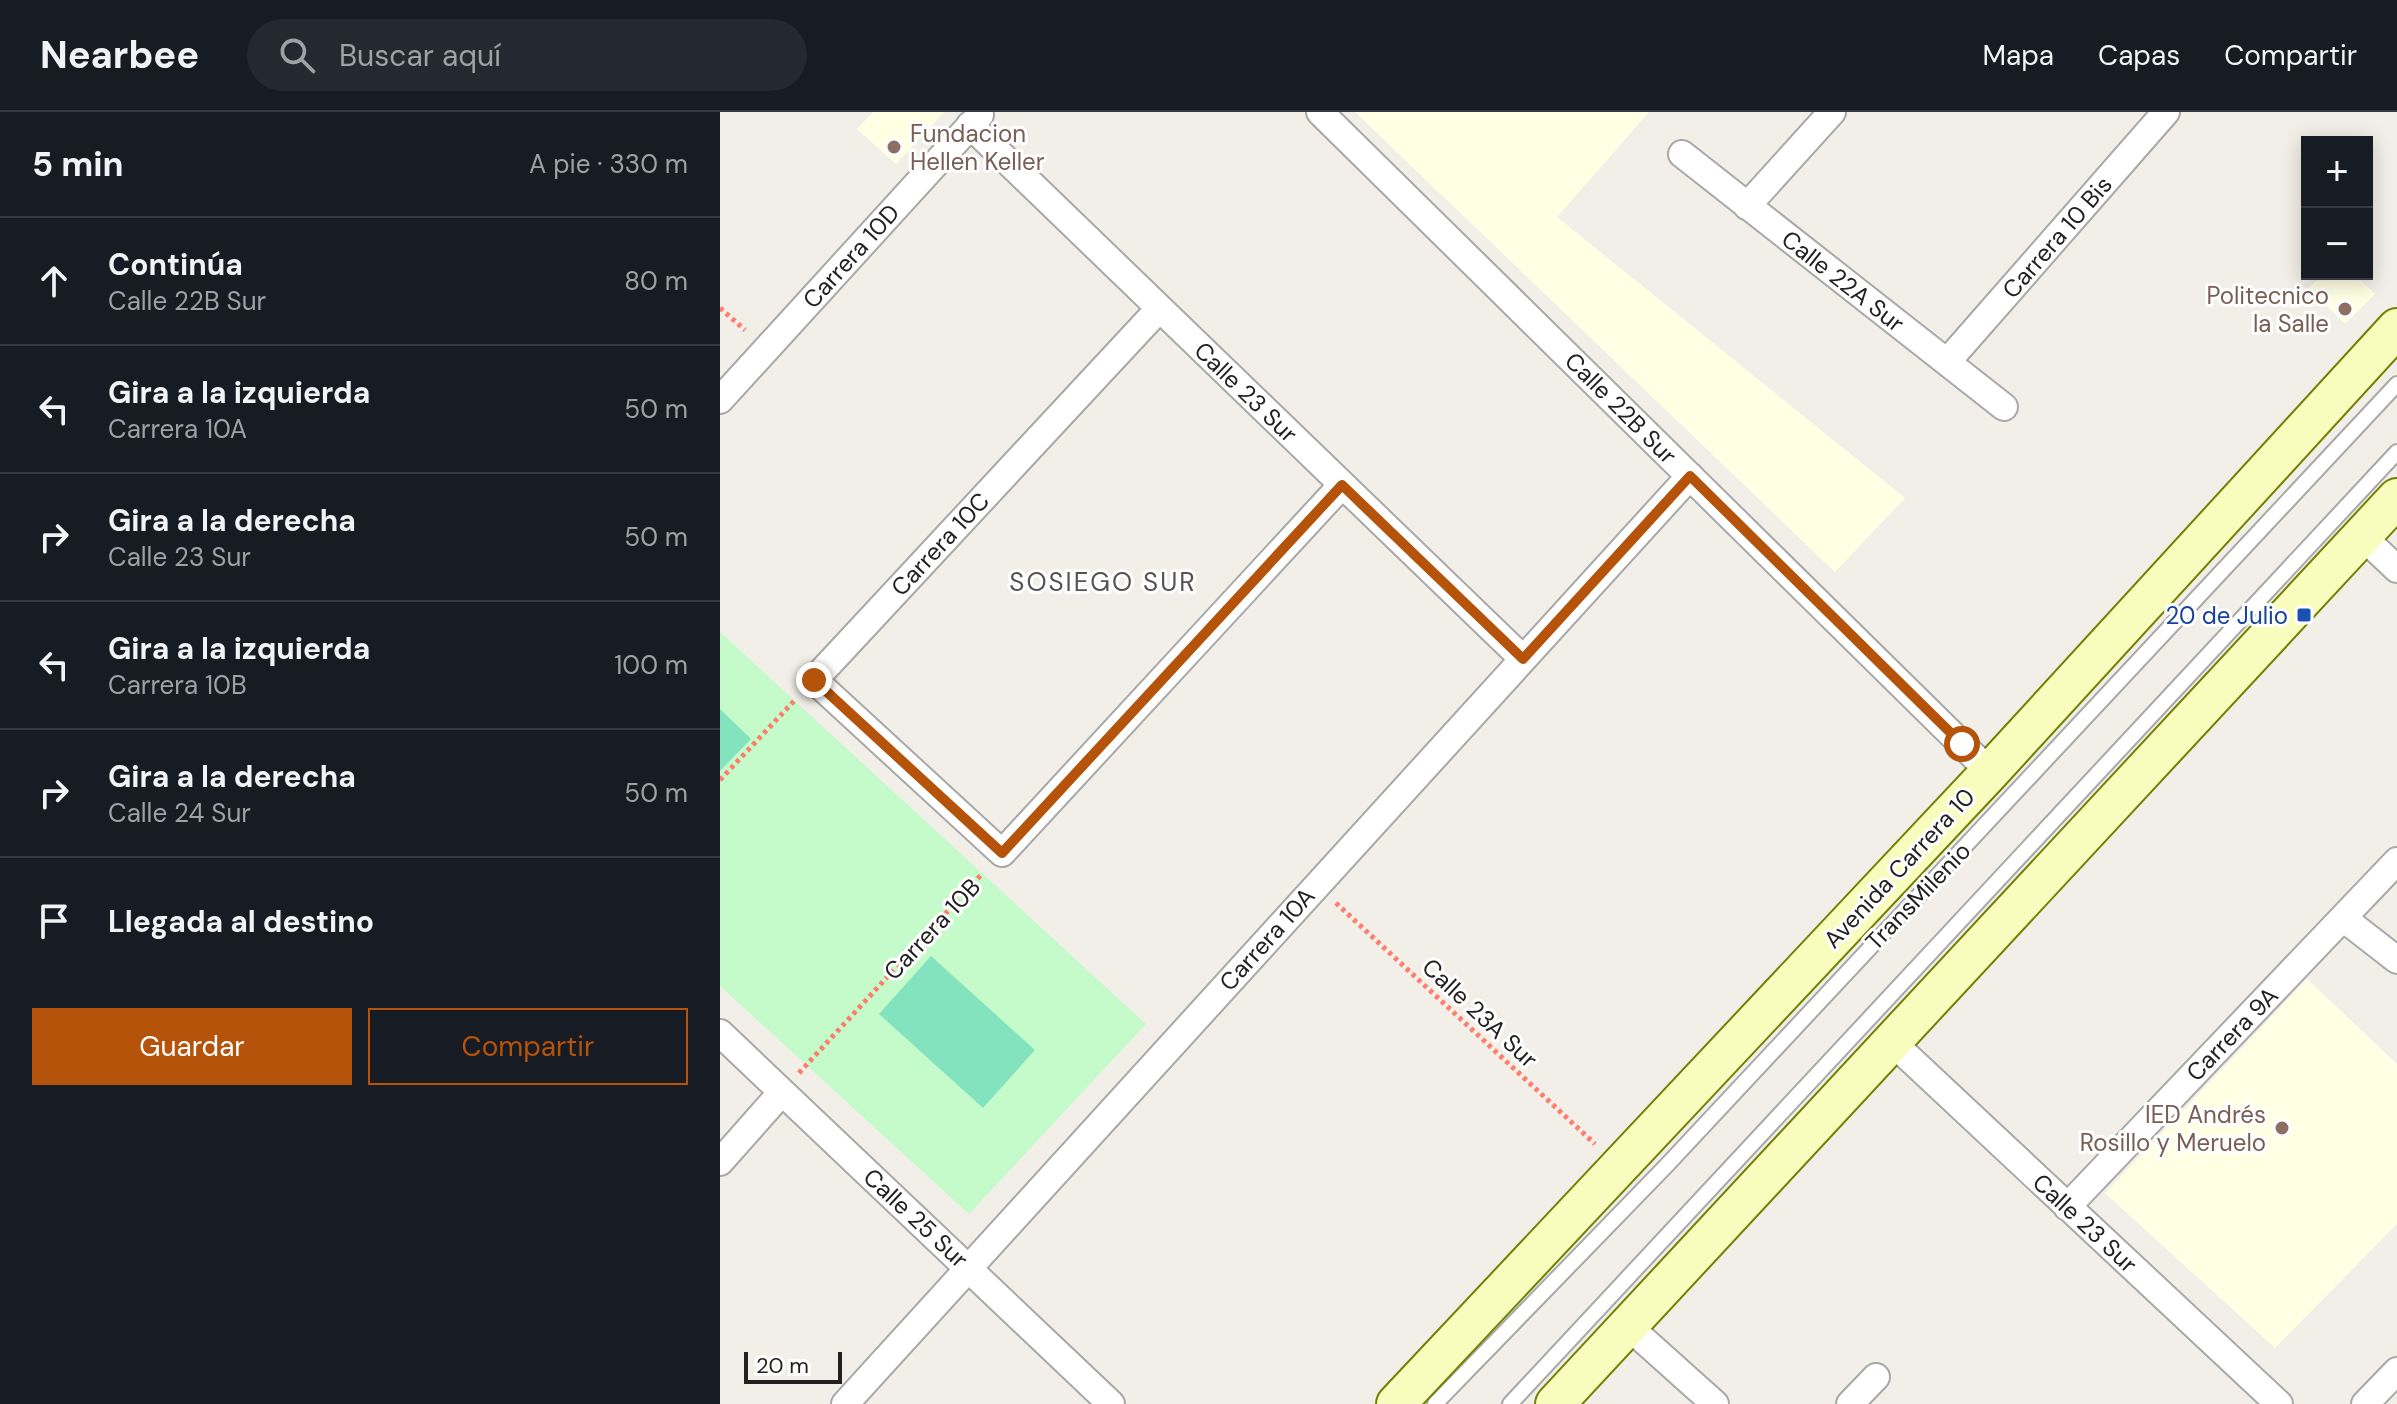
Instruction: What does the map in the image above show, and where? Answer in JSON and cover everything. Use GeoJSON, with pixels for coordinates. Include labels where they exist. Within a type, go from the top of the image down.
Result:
{"type":"FeatureCollection","features":[{"type":"Feature","properties":{"kind":"main road","name":"Avenida Carrera 10"},"geometry":{"type":"LineString","coordinates":[[1396,1404],[1990,772],[2397,328]]}},
{"type":"Feature","properties":{"kind":"main road"},"geometry":{"type":"LineString","coordinates":[[1555,1404],[2397,498]]}},
{"type":"Feature","properties":{"kind":"street","name":"Calle 22B Sur"},"geometry":{"type":"LineString","coordinates":[[1320,112],[1990,772]]}},
{"type":"Feature","properties":{"kind":"street"},"geometry":{"type":"LineString","coordinates":[[1747,206],[1832,112]]}},
{"type":"Feature","properties":{"kind":"street","name":"Carrera 10 Bis"},"geometry":{"type":"LineString","coordinates":[[1947,362],[2166,112]]}},
{"type":"Feature","properties":{"kind":"street","name":"Calle 23 Sur"},"geometry":{"type":"LineString","coordinates":[[976,119],[1159,309],[1523,659]]}},
{"type":"Feature","properties":{"kind":"street","name":"Carrera 10D"},"geometry":{"type":"LineString","coordinates":[[720,400],[976,119]]}},
{"type":"Feature","properties":{"kind":"street","name":"Calle 22A Sur"},"geometry":{"type":"LineString","coordinates":[[1682,154],[2004,407]]}},
{"type":"Feature","properties":{"kind":"street","name":"Carrera 10C"},"geometry":{"type":"LineString","coordinates":[[814,680],[1159,309]]}},
{"type":"Feature","properties":{"kind":"street","name":"Carrera 10A"},"geometry":{"type":"LineString","coordinates":[[845,1404],[1690,476]]}},
{"type":"Feature","properties":{"kind":"street"},"geometry":{"type":"LineString","coordinates":[[814,680],[1002,853],[1342,485]]}},
{"type":"Feature","properties":{"kind":"street"},"geometry":{"type":"LineString","coordinates":[[2362,536],[2397,569]]}},
{"type":"Feature","properties":{"kind":"street","name":"Carrera 9A"},"geometry":{"type":"LineString","coordinates":[[2067,1207],[2397,861]]}},
{"type":"Feature","properties":{"kind":"street"},"geometry":{"type":"LineString","coordinates":[[2343,918],[2397,960]]}},
{"type":"Feature","properties":{"kind":"street","name":"Calle 25 Sur"},"geometry":{"type":"LineString","coordinates":[[720,1033],[1111,1404]]}},
{"type":"Feature","properties":{"kind":"street","name":"Calle 23 Sur"},"geometry":{"type":"LineString","coordinates":[[1892,1042],[2272,1402]]}},
{"type":"Feature","properties":{"kind":"street"},"geometry":{"type":"LineString","coordinates":[[720,1162],[782,1092]]}},
{"type":"Feature","properties":{"kind":"street"},"geometry":{"type":"LineString","coordinates":[[1628,1326],[1715,1404]]}},
{"type":"Feature","properties":{"kind":"street"},"geometry":{"type":"LineString","coordinates":[[2365,1404],[2397,1371]]}},
{"type":"Feature","properties":{"kind":"street"},"geometry":{"type":"LineString","coordinates":[[1850,1404],[1876,1377]]}},
{"type":"Feature","properties":{"kind":"lane","name":"TransMilenio"},"geometry":{"type":"LineString","coordinates":[[1435,1404],[1667,1165],[2397,384]]}},
{"type":"Feature","properties":{"kind":"lane","name":"TransMilenio"},"geometry":{"type":"LineString","coordinates":[[1510,1404],[2397,452]]}},
{"type":"Feature","properties":{"kind":"path"},"geometry":{"type":"LineString","coordinates":[[720,780],[814,680]]}},
{"type":"Feature","properties":{"kind":"path","name":"Carrera 10B"},"geometry":{"type":"LineString","coordinates":[[782,1092],[1002,853]]}},
{"type":"Feature","properties":{"kind":"path","name":"Calle 23A Sur"},"geometry":{"type":"LineString","coordinates":[[1316,885],[1620,1166]]}},
{"type":"Feature","properties":{"kind":"shaded area","name":"Fundacion Hellen Keller"},"geometry":{"type":"Polygon","coordinates":[[[873,112],[944,112],[896,164],[857,129],[873,112]]]}},
{"type":"Feature","properties":{"kind":"shaded area"},"geometry":{"type":"Polygon","coordinates":[[[1355,112],[1649,112],[1557,217],[1905,498],[1835,572],[1355,112]]]}},
{"type":"Feature","properties":{"kind":"shaded area","name":"Politecnico la Salle"},"geometry":{"type":"Polygon","coordinates":[[[2317,280],[2360,280],[2375,294],[2345,324],[2309,288],[2317,280]]]}},
{"type":"Feature","properties":{"kind":"shaded area","name":"IED Andrés Rosillo y Meruelo"},"geometry":{"type":"Polygon","coordinates":[[[2307,979],[2397,1064],[2397,1224],[2275,1348],[2105,1193],[2307,979]]]}},
{"type":"Feature","properties":{"kind":"green space"},"geometry":{"type":"Polygon","coordinates":[[[720,632],[1146,1024],[969,1214],[720,986],[720,632]]]}},
{"type":"Feature","properties":{"kind":"green space"},"geometry":{"type":"Polygon","coordinates":[[[720,709],[751,739],[720,771],[720,709]]]}},
{"type":"Feature","properties":{"kind":"green space"},"geometry":{"type":"Polygon","coordinates":[[[931,956],[1035,1050],[983,1108],[879,1014],[931,956]]]}},
{"type":"Feature","properties":{"kind":"place","name":"Fundacion Hellen Keller"},"geometry":{"type":"Point","coordinates":[894,147]}},
{"type":"Feature","properties":{"kind":"place","name":"Politecnico la Salle"},"geometry":{"type":"Point","coordinates":[2345,309]}},
{"type":"Feature","properties":{"kind":"place","name":"20 de Julio"},"geometry":{"type":"Point","coordinates":[2304,615]}},
{"type":"Feature","properties":{"kind":"place","name":"IED Andrés Rosillo y Meruelo"},"geometry":{"type":"Point","coordinates":[2282,1128]}},
{"type":"Feature","properties":{"kind":"district","name":"SOSIEGO SUR"},"geometry":{"type":"Point","coordinates":[1103,582]}},
{"type":"Feature","properties":{"kind":"route"},"geometry":{"type":"LineString","coordinates":[[814,680],[1002,853],[1342,485],[1523,659],[1690,476],[1962,744]]}}]}
